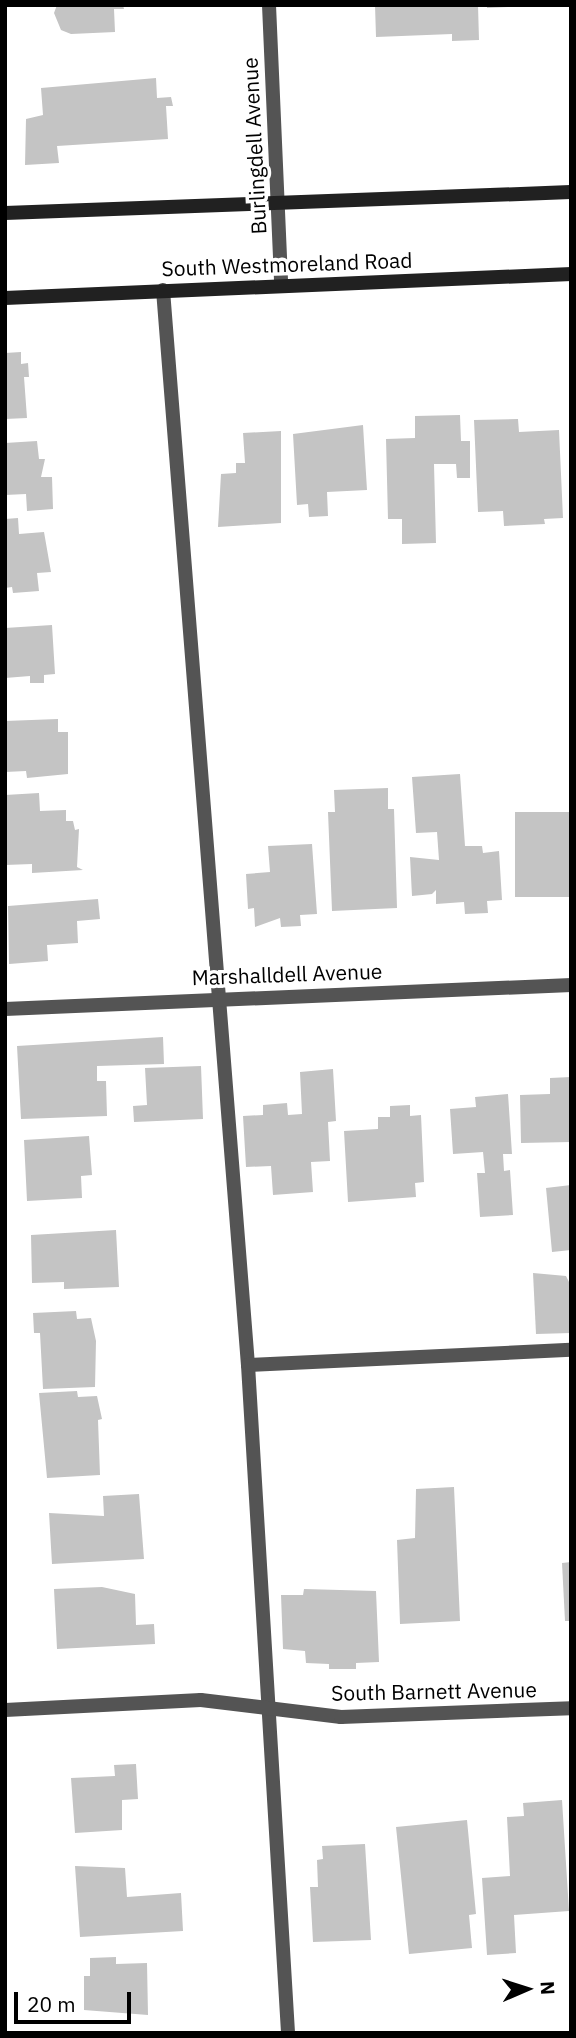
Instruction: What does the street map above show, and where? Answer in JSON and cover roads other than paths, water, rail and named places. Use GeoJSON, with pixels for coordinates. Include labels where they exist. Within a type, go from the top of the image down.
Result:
{"type":"FeatureCollection","features":[{"type":"Feature","properties":{"kind":"main road"},"geometry":{"type":"LineString","coordinates":[[5,213],[571,192]]}},
{"type":"Feature","properties":{"kind":"main road","name":"South Westmoreland Road"},"geometry":{"type":"LineString","coordinates":[[5,298],[571,274]]}},
{"type":"Feature","properties":{"kind":"street","name":"Burlingdell Avenue"},"geometry":{"type":"LineString","coordinates":[[269,5],[281,285]]}},
{"type":"Feature","properties":{"kind":"street"},"geometry":{"type":"LineString","coordinates":[[163,290],[248,1365],[288,2033]]}},
{"type":"Feature","properties":{"kind":"street","name":"Marshalldell Avenue"},"geometry":{"type":"LineString","coordinates":[[5,1009],[571,985]]}},
{"type":"Feature","properties":{"kind":"street"},"geometry":{"type":"LineString","coordinates":[[248,1365],[571,1350]]}},
{"type":"Feature","properties":{"kind":"street","name":"South Barnett Avenue"},"geometry":{"type":"LineString","coordinates":[[5,1710],[201,1700],[341,1717],[571,1708]]}}]}
